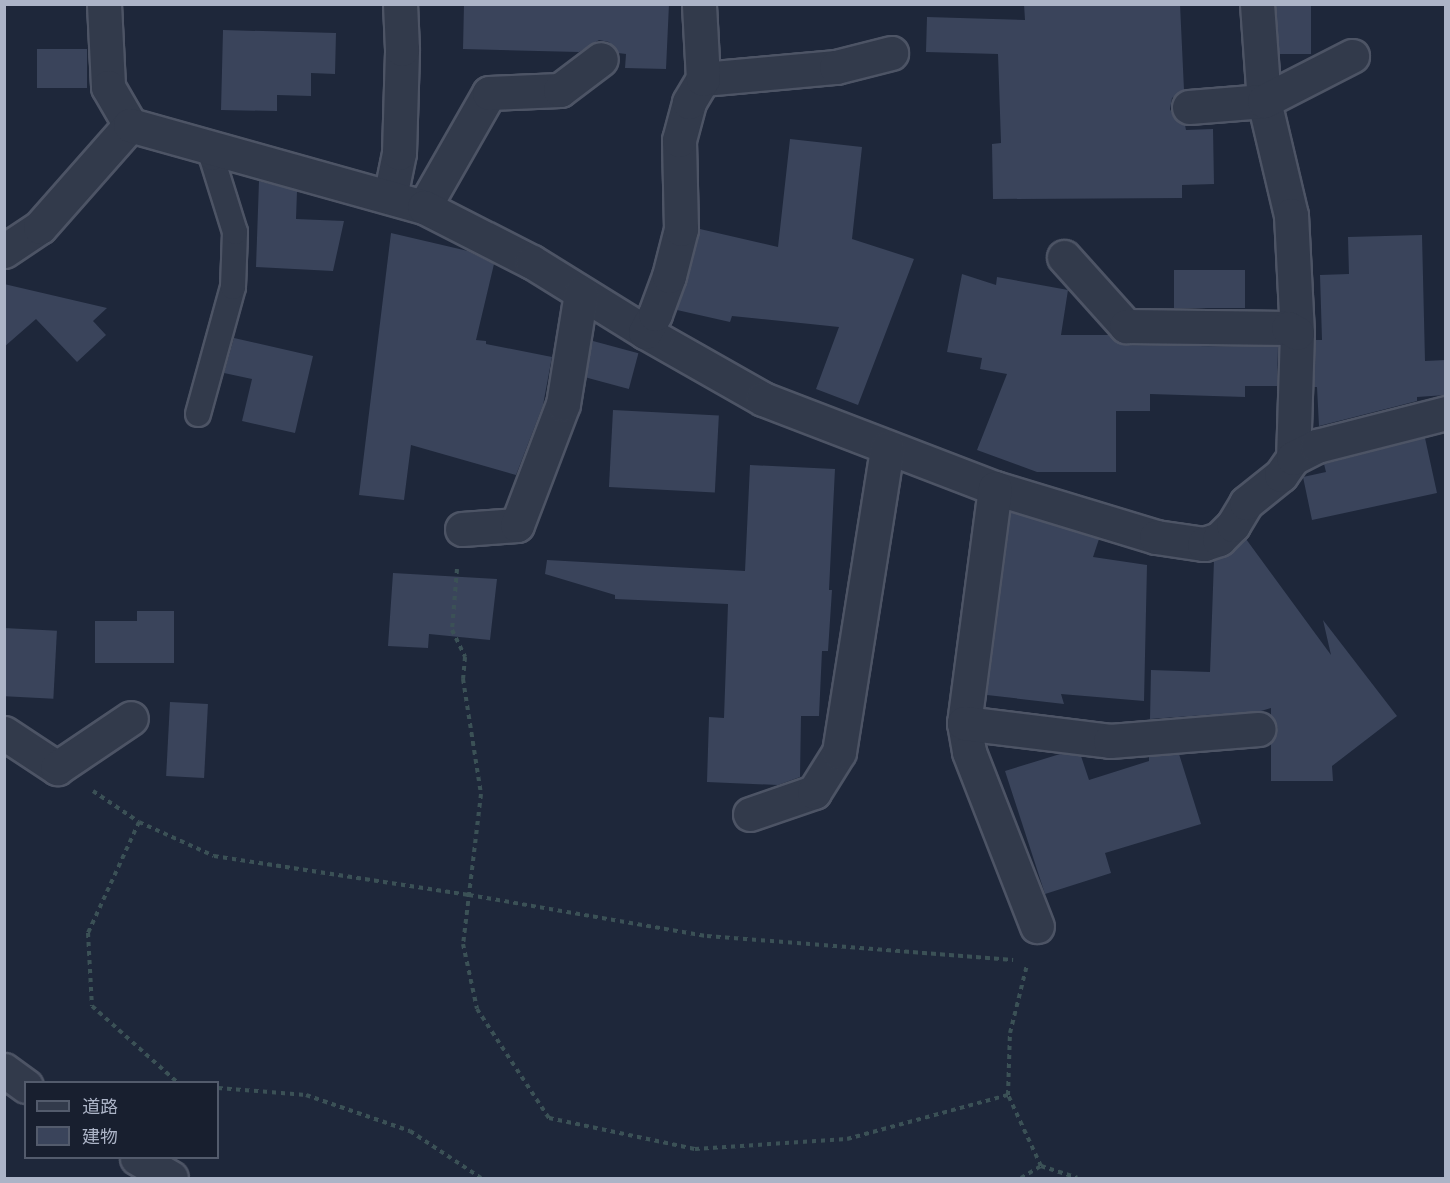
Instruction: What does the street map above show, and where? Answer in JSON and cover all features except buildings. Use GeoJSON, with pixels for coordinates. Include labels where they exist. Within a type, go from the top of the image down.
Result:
{"type":"FeatureCollection","features":[{"type":"Feature","properties":{"kind":"street"},"geometry":{"type":"LineString","coordinates":[[104,4],[108,87],[130,125],[424,207],[532,262],[645,332],[763,399],[995,488],[1156,537],[1204,544],[1219,539],[1233,525],[1245,503],[1281,475],[1293,458],[1317,446],[1446,413]]}},
{"type":"Feature","properties":{"kind":"street"},"geometry":{"type":"LineString","coordinates":[[390,197],[399,153],[402,49],[400,4]]}},
{"type":"Feature","properties":{"kind":"street"},"geometry":{"type":"LineString","coordinates":[[645,332],[655,314],[669,276],[681,229],[680,131],[689,102],[703,79],[699,4]]}},
{"type":"Feature","properties":{"kind":"street"},"geometry":{"type":"LineString","coordinates":[[1257,4],[1264,101],[1291,215],[1297,333],[1293,458]]}},
{"type":"Feature","properties":{"kind":"street"},"geometry":{"type":"LineString","coordinates":[[703,79],[836,67],[891,53]]}},
{"type":"Feature","properties":{"kind":"street"},"geometry":{"type":"LineString","coordinates":[[1189,107],[1264,101],[1352,56]]}},
{"type":"Feature","properties":{"kind":"street"},"geometry":{"type":"LineString","coordinates":[[424,207],[489,93],[560,90],[601,59]]}},
{"type":"Feature","properties":{"kind":"street"},"geometry":{"type":"LineString","coordinates":[[4,251],[40,227],[130,125]]}},
{"type":"Feature","properties":{"kind":"street"},"geometry":{"type":"LineString","coordinates":[[1064,257],[1126,326],[1288,328],[1297,333]]}},
{"type":"Feature","properties":{"kind":"street"},"geometry":{"type":"LineString","coordinates":[[462,529],[517,525],[564,404],[581,293]]}},
{"type":"Feature","properties":{"kind":"street"},"geometry":{"type":"LineString","coordinates":[[750,814],[814,792],[839,752],[887,448]]}},
{"type":"Feature","properties":{"kind":"street"},"geometry":{"type":"LineString","coordinates":[[995,488],[980,582],[964,723],[969,752],[1037,926]]}},
{"type":"Feature","properties":{"kind":"street"},"geometry":{"type":"LineString","coordinates":[[4,733],[57,768],[131,718]]}},
{"type":"Feature","properties":{"kind":"street"},"geometry":{"type":"LineString","coordinates":[[964,723],[1110,741],[1259,729]]}},
{"type":"Feature","properties":{"kind":"street"},"geometry":{"type":"LineString","coordinates":[[4,1070],[24,1085]]}},
{"type":"Feature","properties":{"kind":"street"},"geometry":{"type":"LineString","coordinates":[[139,1159],[171,1179]]}},
{"type":"Feature","properties":{"kind":"lane"},"geometry":{"type":"LineString","coordinates":[[198,414],[233,287],[235,232],[212,158],[215,147]]}},
{"type":"Feature","properties":{"kind":"path"},"geometry":{"type":"LineString","coordinates":[[462,529],[452,630],[465,657],[463,679],[481,794],[463,944],[477,1009],[549,1118],[695,1149],[847,1139],[1008,1095]]}},
{"type":"Feature","properties":{"kind":"path"},"geometry":{"type":"LineString","coordinates":[[57,768],[139,822],[214,856],[469,895],[707,936],[1028,961],[1010,1033],[1008,1095],[1041,1166],[1077,1179]]}},
{"type":"Feature","properties":{"kind":"path"},"geometry":{"type":"LineString","coordinates":[[139,822],[88,933],[92,1006],[175,1081]]}},
{"type":"Feature","properties":{"kind":"path"},"geometry":{"type":"LineString","coordinates":[[219,1088],[306,1095],[410,1131],[481,1179]]}},
{"type":"Feature","properties":{"kind":"path"},"geometry":{"type":"LineString","coordinates":[[1021,1179],[1041,1166]]}}]}
